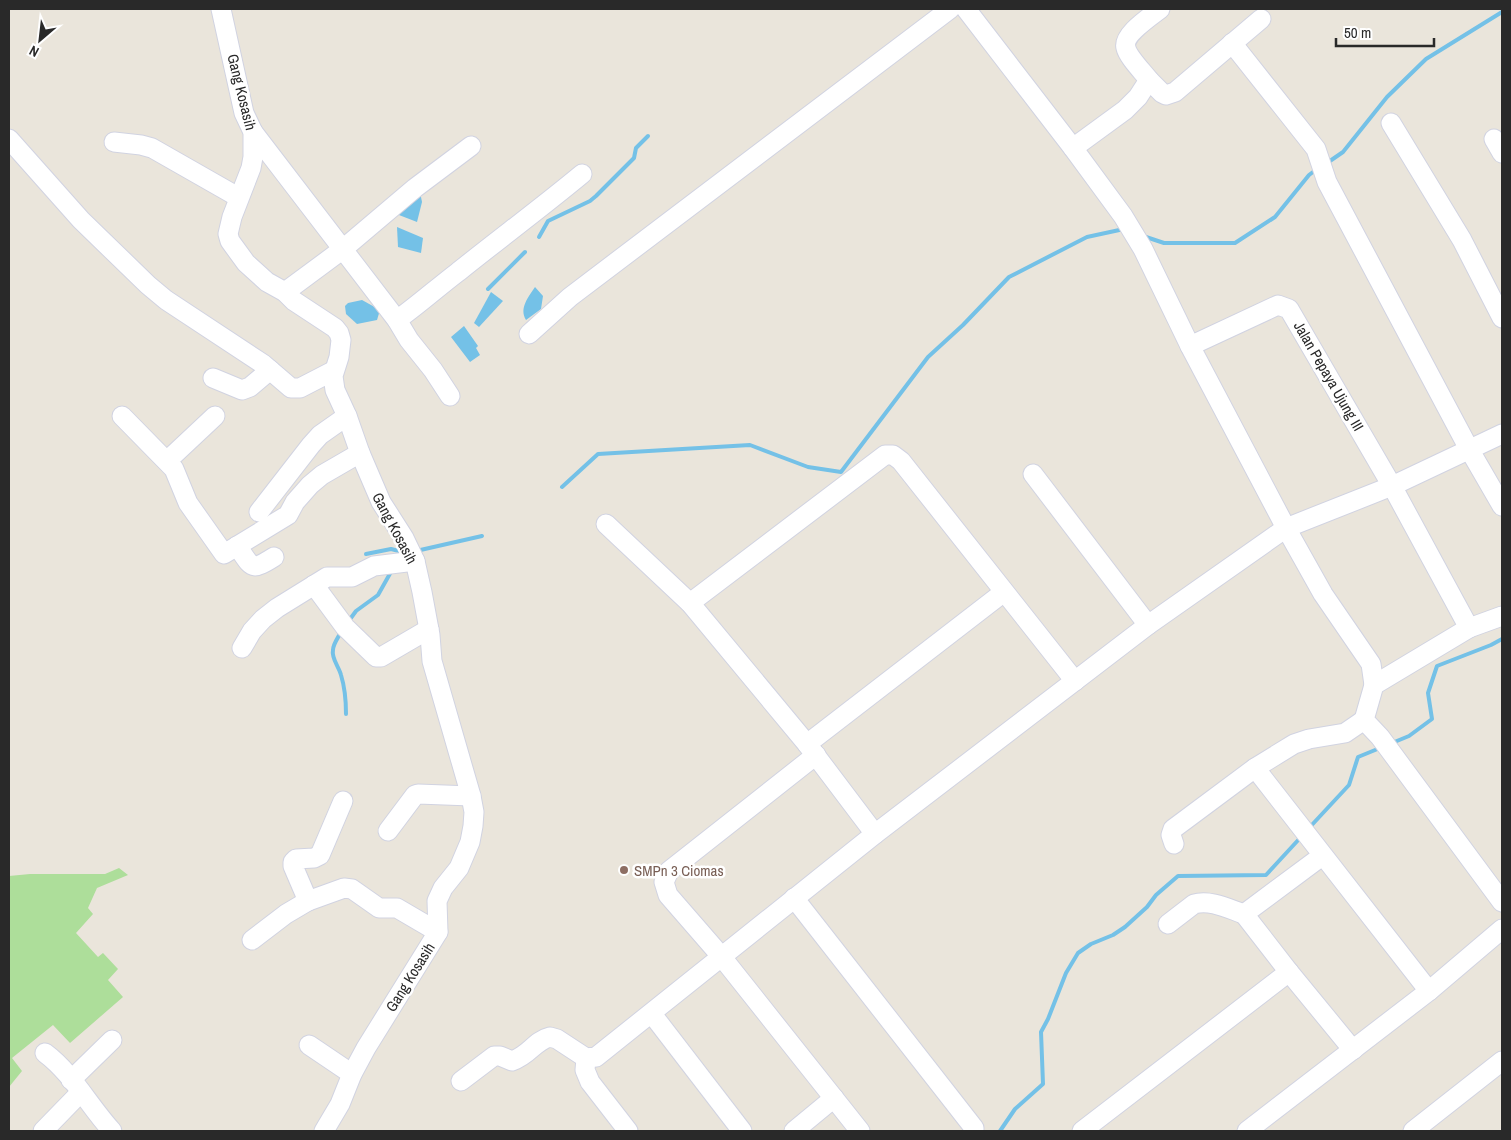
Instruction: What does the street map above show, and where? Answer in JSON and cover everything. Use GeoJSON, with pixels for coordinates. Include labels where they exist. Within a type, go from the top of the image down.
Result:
{"type":"FeatureCollection","features":[{"type":"Feature","properties":{"kind":"street","name":"Gang Kosasih"},"geometry":{"type":"LineString","coordinates":[[221,9],[244,112],[253,132],[251,168],[238,197],[229,227],[230,241],[246,263],[267,282],[285,292],[294,301],[335,328],[339,333],[341,340],[339,357],[332,381],[381,502],[404,538],[406,562],[429,629],[435,670],[474,812],[472,834],[460,868],[443,888],[437,901],[438,932],[401,990],[352,1074],[340,1104],[324,1131]]}},
{"type":"Feature","properties":{"kind":"street"},"geometry":{"type":"LineString","coordinates":[[529,334],[570,297],[950,9]]}},
{"type":"Feature","properties":{"kind":"street"},"geometry":{"type":"LineString","coordinates":[[966,9],[1073,148],[1123,216],[1144,249],[1190,346],[1286,528],[1323,594],[1368,658],[1373,670],[1374,685],[1364,720],[1345,733],[1310,739],[1294,744],[1255,768],[1173,829],[1171,836],[1174,844]]}},
{"type":"Feature","properties":{"kind":"street"},"geometry":{"type":"LineString","coordinates":[[1160,9],[1131,33],[1126,42],[1126,51],[1149,80],[1166,95],[1171,94],[1261,19]]}},
{"type":"Feature","properties":{"kind":"street"},"geometry":{"type":"LineString","coordinates":[[1232,43],[1316,149],[1324,173],[1469,449],[1502,506]]}},
{"type":"Feature","properties":{"kind":"street"},"geometry":{"type":"LineString","coordinates":[[1073,148],[1133,103],[1149,80]]}},
{"type":"Feature","properties":{"kind":"street"},"geometry":{"type":"LineString","coordinates":[[1391,123],[1462,240],[1502,318]]}},
{"type":"Feature","properties":{"kind":"street"},"geometry":{"type":"LineString","coordinates":[[253,132],[397,320],[409,340],[430,365],[450,396]]}},
{"type":"Feature","properties":{"kind":"street"},"geometry":{"type":"LineString","coordinates":[[9,139],[81,220],[166,300],[211,328],[270,370],[291,388],[300,388],[334,371]]}},
{"type":"Feature","properties":{"kind":"street"},"geometry":{"type":"LineString","coordinates":[[114,142],[152,148],[238,197]]}},
{"type":"Feature","properties":{"kind":"street"},"geometry":{"type":"LineString","coordinates":[[285,292],[343,249],[415,188],[471,146]]}},
{"type":"Feature","properties":{"kind":"street"},"geometry":{"type":"LineString","coordinates":[[397,320],[418,306],[457,272],[524,222],[582,174]]}},
{"type":"Feature","properties":{"kind":"street","name":"Jalan Pepaya Ujung III"},"geometry":{"type":"LineString","coordinates":[[1190,346],[1278,305],[1289,309],[1392,486],[1469,628]]}},
{"type":"Feature","properties":{"kind":"street"},"geometry":{"type":"LineString","coordinates":[[213,378],[242,390],[250,387],[270,370]]}},
{"type":"Feature","properties":{"kind":"street"},"geometry":{"type":"LineString","coordinates":[[122,416],[167,461],[176,473],[188,503],[224,554],[288,514],[310,485],[322,475],[360,453]]}},
{"type":"Feature","properties":{"kind":"street"},"geometry":{"type":"LineString","coordinates":[[167,461],[215,416]]}},
{"type":"Feature","properties":{"kind":"street"},"geometry":{"type":"LineString","coordinates":[[259,512],[320,435],[347,416]]}},
{"type":"Feature","properties":{"kind":"street"},"geometry":{"type":"LineString","coordinates":[[461,1081],[494,1056],[500,1056],[512,1061],[522,1058],[541,1040],[550,1036],[586,1058],[596,1057],[874,834],[1148,625],[1286,528],[1392,486],[1502,434]]}},
{"type":"Feature","properties":{"kind":"street"},"geometry":{"type":"LineString","coordinates":[[690,604],[885,455],[893,455],[901,461],[1075,681]]}},
{"type":"Feature","properties":{"kind":"street"},"geometry":{"type":"LineString","coordinates":[[1033,474],[1148,625]]}},
{"type":"Feature","properties":{"kind":"street"},"geometry":{"type":"LineString","coordinates":[[606,524],[690,604],[812,749],[874,834]]}},
{"type":"Feature","properties":{"kind":"street"},"geometry":{"type":"LineString","coordinates":[[237,546],[254,567],[259,567],[274,557]]}},
{"type":"Feature","properties":{"kind":"street"},"geometry":{"type":"LineString","coordinates":[[242,648],[252,631],[263,619],[327,577],[352,577],[374,566],[406,562]]}},
{"type":"Feature","properties":{"kind":"street"},"geometry":{"type":"LineString","coordinates":[[314,584],[345,627],[362,646],[376,657],[381,657],[429,629]]}},
{"type":"Feature","properties":{"kind":"street"},"geometry":{"type":"LineString","coordinates":[[860,1131],[721,956],[668,895],[664,882],[669,871],[812,749],[1004,592]]}},
{"type":"Feature","properties":{"kind":"street"},"geometry":{"type":"LineString","coordinates":[[1374,685],[1469,628],[1502,616]]}},
{"type":"Feature","properties":{"kind":"street"},"geometry":{"type":"LineString","coordinates":[[1364,720],[1393,754],[1502,902]]}},
{"type":"Feature","properties":{"kind":"street"},"geometry":{"type":"LineString","coordinates":[[1255,768],[1429,991]]}},
{"type":"Feature","properties":{"kind":"street"},"geometry":{"type":"LineString","coordinates":[[388,831],[415,795],[471,796]]}},
{"type":"Feature","properties":{"kind":"street"},"geometry":{"type":"LineString","coordinates":[[308,901],[293,862],[296,859],[314,858],[320,855],[343,801]]}},
{"type":"Feature","properties":{"kind":"street"},"geometry":{"type":"LineString","coordinates":[[1244,914],[1322,856]]}},
{"type":"Feature","properties":{"kind":"street"},"geometry":{"type":"LineString","coordinates":[[252,940],[286,914],[308,901],[344,888],[352,889],[379,908],[397,908],[438,932]]}},
{"type":"Feature","properties":{"kind":"street"},"geometry":{"type":"LineString","coordinates":[[794,898],[974,1128],[974,1131]]}},
{"type":"Feature","properties":{"kind":"street"},"geometry":{"type":"LineString","coordinates":[[1168,924],[1199,902],[1211,903],[1244,914],[1354,1050]]}},
{"type":"Feature","properties":{"kind":"street"},"geometry":{"type":"LineString","coordinates":[[1247,1131],[1429,991],[1502,929]]}},
{"type":"Feature","properties":{"kind":"street"},"geometry":{"type":"LineString","coordinates":[[1082,1131],[1289,972]]}},
{"type":"Feature","properties":{"kind":"street"},"geometry":{"type":"LineString","coordinates":[[652,1014],[742,1131]]}},
{"type":"Feature","properties":{"kind":"street"},"geometry":{"type":"LineString","coordinates":[[43,1131],[112,1040]]}},
{"type":"Feature","properties":{"kind":"street"},"geometry":{"type":"LineString","coordinates":[[309,1046],[352,1074]]}},
{"type":"Feature","properties":{"kind":"street"},"geometry":{"type":"LineString","coordinates":[[45,1053],[76,1086],[91,1108],[112,1131]]}},
{"type":"Feature","properties":{"kind":"street"},"geometry":{"type":"LineString","coordinates":[[586,1058],[585,1070],[590,1082],[628,1131]]}},
{"type":"Feature","properties":{"kind":"street"},"geometry":{"type":"LineString","coordinates":[[1413,1131],[1502,1061]]}},
{"type":"Feature","properties":{"kind":"street"},"geometry":{"type":"LineString","coordinates":[[794,1131],[834,1098]]}},
{"type":"Feature","properties":{"kind":"green space"},"geometry":{"type":"Polygon","coordinates":[[[119,868],[128,875],[97,888],[88,908],[93,914],[76,933],[98,957],[103,953],[118,969],[108,980],[123,997],[70,1043],[53,1025],[12,1058],[22,1071],[9,1087],[9,876],[30,874],[105,874],[119,868]]]}},
{"type":"Feature","properties":{"kind":"water"},"geometry":{"type":"Polygon","coordinates":[[[415,195],[421,197],[422,202],[417,222],[399,215],[398,208],[415,195]]]}},
{"type":"Feature","properties":{"kind":"water"},"geometry":{"type":"Polygon","coordinates":[[[397,227],[423,238],[421,253],[398,247],[397,227]]]}},
{"type":"Feature","properties":{"kind":"water"},"geometry":{"type":"Polygon","coordinates":[[[535,287],[543,296],[541,309],[526,320],[523,311],[524,307],[535,287]]]}},
{"type":"Feature","properties":{"kind":"water"},"geometry":{"type":"Polygon","coordinates":[[[491,292],[503,301],[479,327],[474,323],[491,292]]]}},
{"type":"Feature","properties":{"kind":"water"},"geometry":{"type":"Polygon","coordinates":[[[362,300],[380,310],[377,320],[357,324],[346,314],[345,306],[348,303],[362,300]]]}},
{"type":"Feature","properties":{"kind":"water"},"geometry":{"type":"Polygon","coordinates":[[[464,326],[478,346],[476,348],[480,355],[470,362],[451,337],[464,326]]]}},
{"type":"Feature","properties":{"kind":"waterway"},"geometry":{"type":"LineString","coordinates":[[1327,163],[1343,152],[1387,97],[1426,59],[1502,12]]}},
{"type":"Feature","properties":{"kind":"waterway"},"geometry":{"type":"LineString","coordinates":[[539,237],[548,221],[590,201],[596,196],[634,158],[636,148],[648,136]]}},
{"type":"Feature","properties":{"kind":"waterway"},"geometry":{"type":"LineString","coordinates":[[1143,236],[1164,243],[1235,243],[1275,217],[1309,175],[1317,169]]}},
{"type":"Feature","properties":{"kind":"waterway"},"geometry":{"type":"LineString","coordinates":[[562,487],[598,454],[750,445],[808,467],[841,472],[928,357],[963,325],[1009,277],[1087,237],[1124,229]]}},
{"type":"Feature","properties":{"kind":"waterway"},"geometry":{"type":"LineString","coordinates":[[488,289],[525,252]]}},
{"type":"Feature","properties":{"kind":"waterway"},"geometry":{"type":"LineString","coordinates":[[416,551],[482,536]]}},
{"type":"Feature","properties":{"kind":"waterway"},"geometry":{"type":"LineString","coordinates":[[366,554],[391,549],[403,552]]}},
{"type":"Feature","properties":{"kind":"waterway"},"geometry":{"type":"LineString","coordinates":[[348,622],[356,611],[378,595],[392,570]]}},
{"type":"Feature","properties":{"kind":"waterway"},"geometry":{"type":"LineString","coordinates":[[341,632],[334,646],[333,653],[343,685],[346,714]]}},
{"type":"Feature","properties":{"kind":"waterway"},"geometry":{"type":"LineString","coordinates":[[1392,743],[1409,736],[1432,719],[1428,693],[1437,666],[1502,639]]}},
{"type":"Feature","properties":{"kind":"waterway"},"geometry":{"type":"LineString","coordinates":[[1309,828],[1349,785],[1358,757],[1380,748]]}},
{"type":"Feature","properties":{"kind":"waterway"},"geometry":{"type":"LineString","coordinates":[[1000,1131],[1015,1109],[1043,1084],[1041,1032],[1066,973],[1078,953],[1091,944],[1113,935],[1125,927],[1147,907],[1156,895],[1178,876],[1266,875],[1301,837]]}},
{"type":"Feature","properties":{"kind":"place","name":"SMPn 3 Ciomas"},"geometry":{"type":"Point","coordinates":[624,870]}}]}
